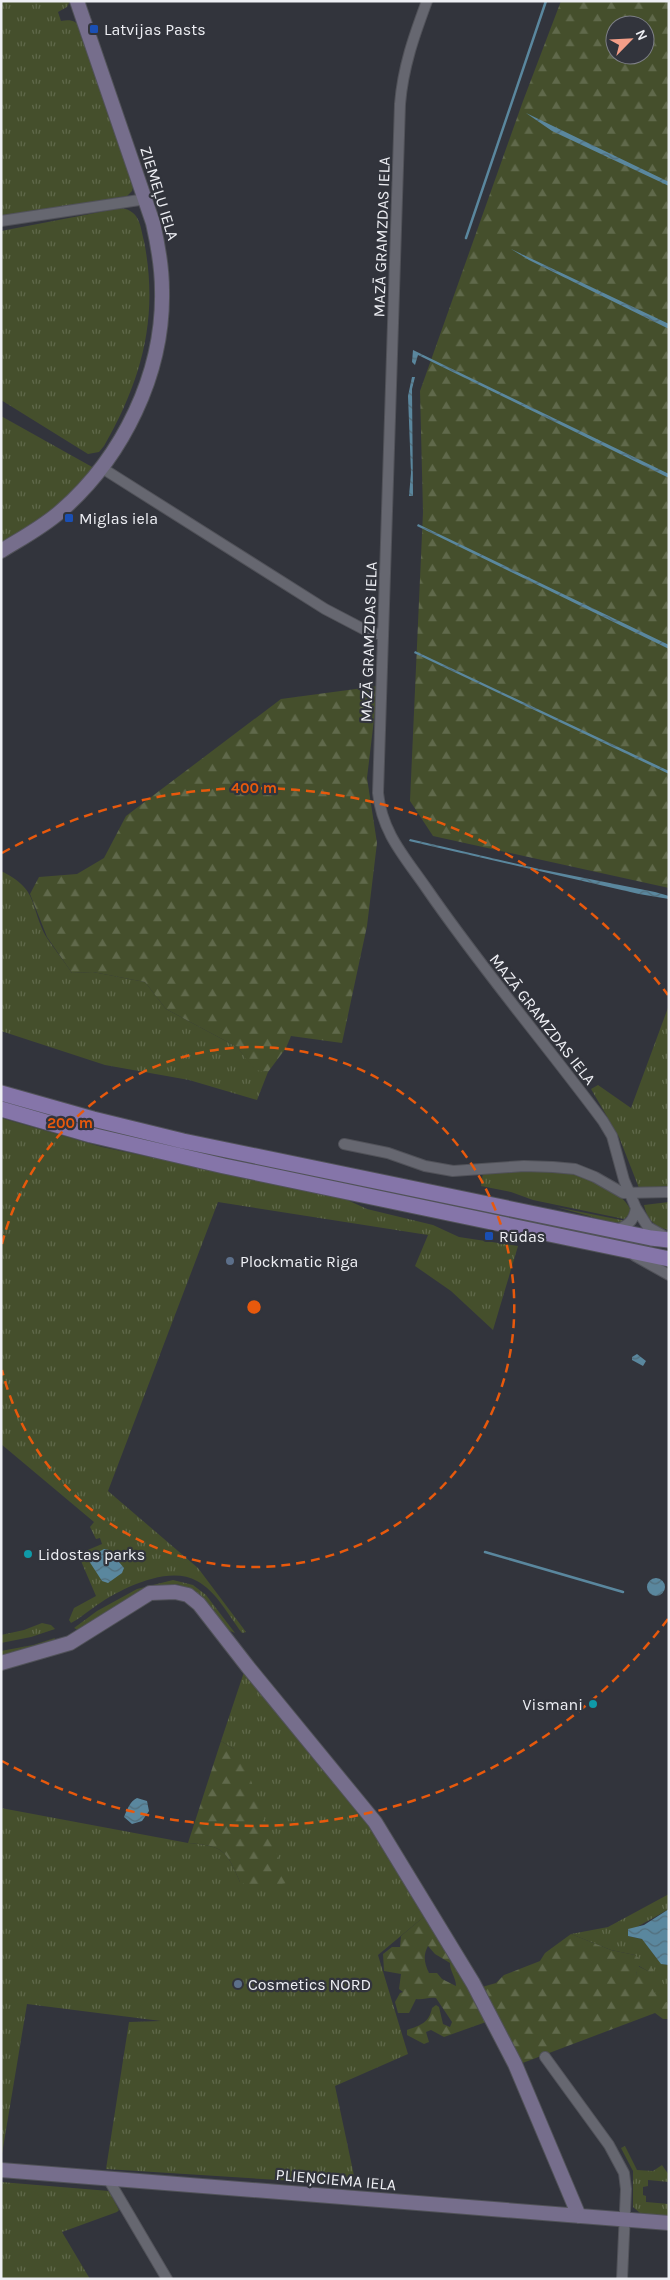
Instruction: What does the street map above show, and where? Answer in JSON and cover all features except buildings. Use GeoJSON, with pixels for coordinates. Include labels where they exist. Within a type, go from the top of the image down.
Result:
{"type":"FeatureCollection","features":[{"type":"Feature","properties":{"kind":"main road"},"geometry":{"type":"LineString","coordinates":[[1,1093],[93,1119],[182,1141],[614,1231],[669,1239]]}},
{"type":"Feature","properties":{"kind":"main road"},"geometry":{"type":"LineString","coordinates":[[1,1108],[91,1135],[215,1164],[669,1259]]}},
{"type":"Feature","properties":{"kind":"street","name":"ZIEMEĻU IELA"},"geometry":{"type":"LineString","coordinates":[[1,551],[60,512],[102,468],[122,439],[138,405],[151,370],[160,329],[162,292],[160,255],[146,199],[77,1]]}},
{"type":"Feature","properties":{"kind":"street","name":"MAZĀ GRAMZDAS IELA"},"geometry":{"type":"LineString","coordinates":[[427,1],[409,50],[404,70],[400,104],[378,792],[383,822],[459,936],[603,1121],[618,1152],[629,1194],[636,1208],[648,1227],[669,1239]]}},
{"type":"Feature","properties":{"kind":"street"},"geometry":{"type":"LineString","coordinates":[[1,220],[146,199]]}},
{"type":"Feature","properties":{"kind":"street"},"geometry":{"type":"LineString","coordinates":[[102,468],[325,609],[369,632],[383,635]]}},
{"type":"Feature","properties":{"kind":"street"},"geometry":{"type":"LineString","coordinates":[[344,1144],[388,1153],[425,1166],[453,1171],[524,1166],[575,1169],[629,1194],[669,1192]]}},
{"type":"Feature","properties":{"kind":"street"},"geometry":{"type":"LineString","coordinates":[[614,1231],[626,1227],[632,1221],[636,1208]]}},
{"type":"Feature","properties":{"kind":"street"},"geometry":{"type":"LineString","coordinates":[[623,1249],[669,1275]]}},
{"type":"Feature","properties":{"kind":"street"},"geometry":{"type":"LineString","coordinates":[[1,1663],[70,1643],[150,1593],[175,1592],[188,1595],[200,1604],[248,1667],[375,1822],[473,1984],[515,2064],[579,2216]]}},
{"type":"Feature","properties":{"kind":"street"},"geometry":{"type":"LineString","coordinates":[[545,2057],[620,2163],[626,2183],[622,2279]]}},
{"type":"Feature","properties":{"kind":"street","name":"PLIEŅCIEMA IELA"},"geometry":{"type":"LineString","coordinates":[[1,2170],[669,2223]]}},
{"type":"Feature","properties":{"kind":"street"},"geometry":{"type":"LineString","coordinates":[[106,2178],[167,2279]]}},
{"type":"Feature","properties":{"kind":"green space"},"geometry":{"type":"Polygon","coordinates":[[[1,1],[70,1],[67,7],[58,12],[61,21],[73,21],[82,28],[134,184],[132,191],[127,196],[1,217],[1,1]]]}},
{"type":"Feature","properties":{"kind":"green space"},"geometry":{"type":"Polygon","coordinates":[[[561,1],[669,1],[669,888],[433,836],[410,801],[423,512],[420,391],[523,101],[561,1]]]}},
{"type":"Feature","properties":{"kind":"green space"},"geometry":{"type":"Polygon","coordinates":[[[121,208],[132,212],[136,216],[144,241],[148,269],[148,322],[144,347],[128,397],[104,446],[99,452],[88,454],[1,400],[1,231],[121,208]]]}},
{"type":"Feature","properties":{"kind":"green space"},"geometry":{"type":"Polygon","coordinates":[[[1,416],[94,468],[75,491],[51,513],[1,545],[1,416]]]}},
{"type":"Feature","properties":{"kind":"green space"},"geometry":{"type":"Polygon","coordinates":[[[378,686],[367,778],[377,843],[367,926],[342,1043],[291,1036],[286,1048],[268,1072],[255,1070],[237,1047],[166,1009],[145,982],[93,972],[72,973],[47,937],[30,894],[39,877],[77,874],[104,858],[126,816],[281,699],[378,686]]]}},
{"type":"Feature","properties":{"kind":"green space"},"geometry":{"type":"Polygon","coordinates":[[[1,871],[22,885],[28,892],[41,927],[72,973],[93,972],[145,982],[166,1009],[237,1047],[255,1069],[268,1072],[257,1100],[189,1080],[105,1065],[1,1031],[1,871]]]}},
{"type":"Feature","properties":{"kind":"green space"},"geometry":{"type":"Polygon","coordinates":[[[669,1005],[669,1187],[639,1188],[619,1137],[591,1089],[598,1085],[631,1108],[669,1005]]]}},
{"type":"Feature","properties":{"kind":"green space"},"geometry":{"type":"Polygon","coordinates":[[[1,1118],[102,1147],[343,1198],[367,1209],[433,1225],[459,1237],[518,1246],[493,1330],[451,1291],[415,1266],[428,1235],[218,1202],[108,1491],[198,1568],[246,1632],[242,1633],[222,1604],[204,1585],[185,1577],[172,1576],[143,1581],[103,1601],[71,1623],[69,1620],[74,1608],[96,1596],[78,1554],[102,1544],[100,1538],[96,1539],[90,1527],[94,1522],[1,1444],[1,1118]]]}},
{"type":"Feature","properties":{"kind":"green space"},"geometry":{"type":"Polygon","coordinates":[[[548,1170],[589,1177],[619,1196],[631,1213],[624,1219],[533,1200],[511,1192],[481,1186],[483,1172],[548,1170]]]}},
{"type":"Feature","properties":{"kind":"green space"},"geometry":{"type":"Polygon","coordinates":[[[669,1202],[669,1230],[652,1222],[647,1215],[644,1205],[669,1202]]]}},
{"type":"Feature","properties":{"kind":"green space"},"geometry":{"type":"Polygon","coordinates":[[[556,1207],[626,1221],[615,1223],[556,1207]]]}},
{"type":"Feature","properties":{"kind":"green space"},"geometry":{"type":"Polygon","coordinates":[[[173,1580],[193,1585],[206,1595],[235,1633],[228,1630],[201,1596],[191,1589],[177,1584],[158,1587],[80,1631],[74,1628],[97,1611],[137,1589],[173,1580]]]}},
{"type":"Feature","properties":{"kind":"green space"},"geometry":{"type":"Polygon","coordinates":[[[42,1623],[51,1625],[55,1629],[31,1637],[1,1643],[1,1635],[24,1630],[42,1623]]]}},
{"type":"Feature","properties":{"kind":"green space"},"geometry":{"type":"Polygon","coordinates":[[[55,1638],[54,1644],[1,1658],[1,1651],[33,1645],[55,1638]]]}},
{"type":"Feature","properties":{"kind":"green space"},"geometry":{"type":"Polygon","coordinates":[[[244,1672],[374,1831],[426,1915],[378,1955],[408,2054],[335,2086],[356,2185],[106,2169],[129,2022],[161,2021],[27,2004],[1,2160],[1,1808],[217,1848],[227,1856],[240,1882],[234,1749],[221,1741],[244,1672]]]}},
{"type":"Feature","properties":{"kind":"green space"},"geometry":{"type":"Polygon","coordinates":[[[221,1741],[234,1749],[248,1772],[287,1883],[255,1889],[240,1882],[227,1856],[217,1848],[188,1843],[221,1741]]]}},
{"type":"Feature","properties":{"kind":"green space"},"geometry":{"type":"Polygon","coordinates":[[[669,1894],[669,1909],[637,1927],[628,1936],[642,1939],[657,1959],[669,1965],[669,2001],[663,2004],[636,1974],[638,1966],[652,1973],[635,1955],[611,1950],[571,1934],[608,1927],[669,1894]]]}},
{"type":"Feature","properties":{"kind":"green space"},"geometry":{"type":"Polygon","coordinates":[[[426,1915],[432,1921],[486,2022],[444,2037],[431,2030],[426,2032],[429,2042],[424,2044],[407,2035],[407,2030],[420,2025],[426,2020],[432,2008],[436,2005],[439,2007],[443,2024],[450,2027],[452,2022],[436,1998],[416,1999],[409,2013],[398,2013],[395,2002],[400,1993],[403,1992],[399,1989],[401,1974],[384,1971],[383,1954],[392,1947],[400,1947],[401,1936],[426,1915]],[[428,1946],[425,1959],[429,1973],[437,1973],[442,1979],[456,1986],[450,1963],[435,1954],[428,1946]]]}},
{"type":"Feature","properties":{"kind":"green space"},"geometry":{"type":"Polygon","coordinates":[[[571,1934],[611,1950],[635,1955],[653,1969],[653,1974],[639,1966],[636,1974],[652,1980],[654,1993],[663,1994],[663,2003],[669,2001],[669,2019],[663,2019],[655,2013],[520,2064],[482,1987],[496,1983],[504,1975],[540,1961],[545,1953],[571,1934]]]}},
{"type":"Feature","properties":{"kind":"green space"},"geometry":{"type":"Polygon","coordinates":[[[625,2146],[637,2170],[653,2171],[662,2165],[669,2175],[669,2182],[648,2180],[648,2186],[643,2187],[643,2195],[646,2196],[646,2202],[669,2204],[669,2218],[639,2216],[640,2213],[633,2207],[633,2171],[621,2148],[625,2146]]]}},
{"type":"Feature","properties":{"kind":"green space"},"geometry":{"type":"Polygon","coordinates":[[[1,2182],[109,2191],[119,2210],[117,2212],[62,2232],[90,2279],[1,2279],[1,2182]]]}},
{"type":"Feature","properties":{"kind":"water"},"geometry":{"type":"Polygon","coordinates":[[[526,113],[669,182],[669,186],[552,131],[526,113]]]}},
{"type":"Feature","properties":{"kind":"water"},"geometry":{"type":"Polygon","coordinates":[[[511,249],[669,324],[669,329],[529,260],[511,249]]]}},
{"type":"Feature","properties":{"kind":"water"},"geometry":{"type":"Polygon","coordinates":[[[413,350],[669,474],[669,478],[418,355],[415,365],[412,362],[413,350]]]}},
{"type":"Feature","properties":{"kind":"water"},"geometry":{"type":"Polygon","coordinates":[[[412,377],[415,377],[412,389],[413,496],[409,496],[411,473],[408,396],[412,377]]]}},
{"type":"Feature","properties":{"kind":"water"},"geometry":{"type":"Polygon","coordinates":[[[418,524],[669,645],[669,649],[417,526],[418,524]]]}},
{"type":"Feature","properties":{"kind":"water"},"geometry":{"type":"Polygon","coordinates":[[[415,651],[669,771],[669,774],[414,653],[415,651]]]}},
{"type":"Feature","properties":{"kind":"water"},"geometry":{"type":"Polygon","coordinates":[[[410,839],[539,869],[655,892],[669,896],[669,899],[639,894],[409,841],[410,839]]]}},
{"type":"Feature","properties":{"kind":"water"},"geometry":{"type":"Polygon","coordinates":[[[637,1354],[646,1361],[643,1366],[632,1360],[632,1357],[637,1354]]]}},
{"type":"Feature","properties":{"kind":"water"},"geometry":{"type":"Polygon","coordinates":[[[104,1549],[109,1550],[124,1568],[122,1573],[108,1583],[102,1581],[89,1561],[89,1557],[104,1549]]]}},
{"type":"Feature","properties":{"kind":"water"},"geometry":{"type":"Polygon","coordinates":[[[656,1578],[663,1580],[665,1587],[663,1594],[656,1596],[649,1594],[647,1587],[649,1580],[656,1578]]]}},
{"type":"Feature","properties":{"kind":"water"},"geometry":{"type":"Polygon","coordinates":[[[137,1798],[147,1801],[149,1811],[142,1821],[132,1824],[124,1817],[131,1803],[137,1798]]]}},
{"type":"Feature","properties":{"kind":"water"},"geometry":{"type":"Polygon","coordinates":[[[669,1909],[669,1965],[661,1964],[642,1939],[628,1936],[628,1929],[644,1925],[669,1909]]]}},
{"type":"Feature","properties":{"kind":"waterway"},"geometry":{"type":"LineString","coordinates":[[466,238],[546,1]]}},
{"type":"Feature","properties":{"kind":"waterway"},"geometry":{"type":"LineString","coordinates":[[485,1552],[623,1592]]}},
{"type":"Feature","properties":{"kind":"place","name":"Latvijas Pasts"},"geometry":{"type":"Point","coordinates":[94,29]}},
{"type":"Feature","properties":{"kind":"place","name":"Miglas iela"},"geometry":{"type":"Point","coordinates":[69,518]}},
{"type":"Feature","properties":{"kind":"place","name":"Rūdas"},"geometry":{"type":"Point","coordinates":[489,1236]}},
{"type":"Feature","properties":{"kind":"place","name":"Plockmatic Riga"},"geometry":{"type":"Point","coordinates":[230,1261]}},
{"type":"Feature","properties":{"kind":"place","name":"Lidostas parks"},"geometry":{"type":"Point","coordinates":[28,1554]}},
{"type":"Feature","properties":{"kind":"place","name":"Vismani"},"geometry":{"type":"Point","coordinates":[593,1704]}},
{"type":"Feature","properties":{"kind":"place","name":"Cosmetics NORD"},"geometry":{"type":"Point","coordinates":[238,1984]}}]}
